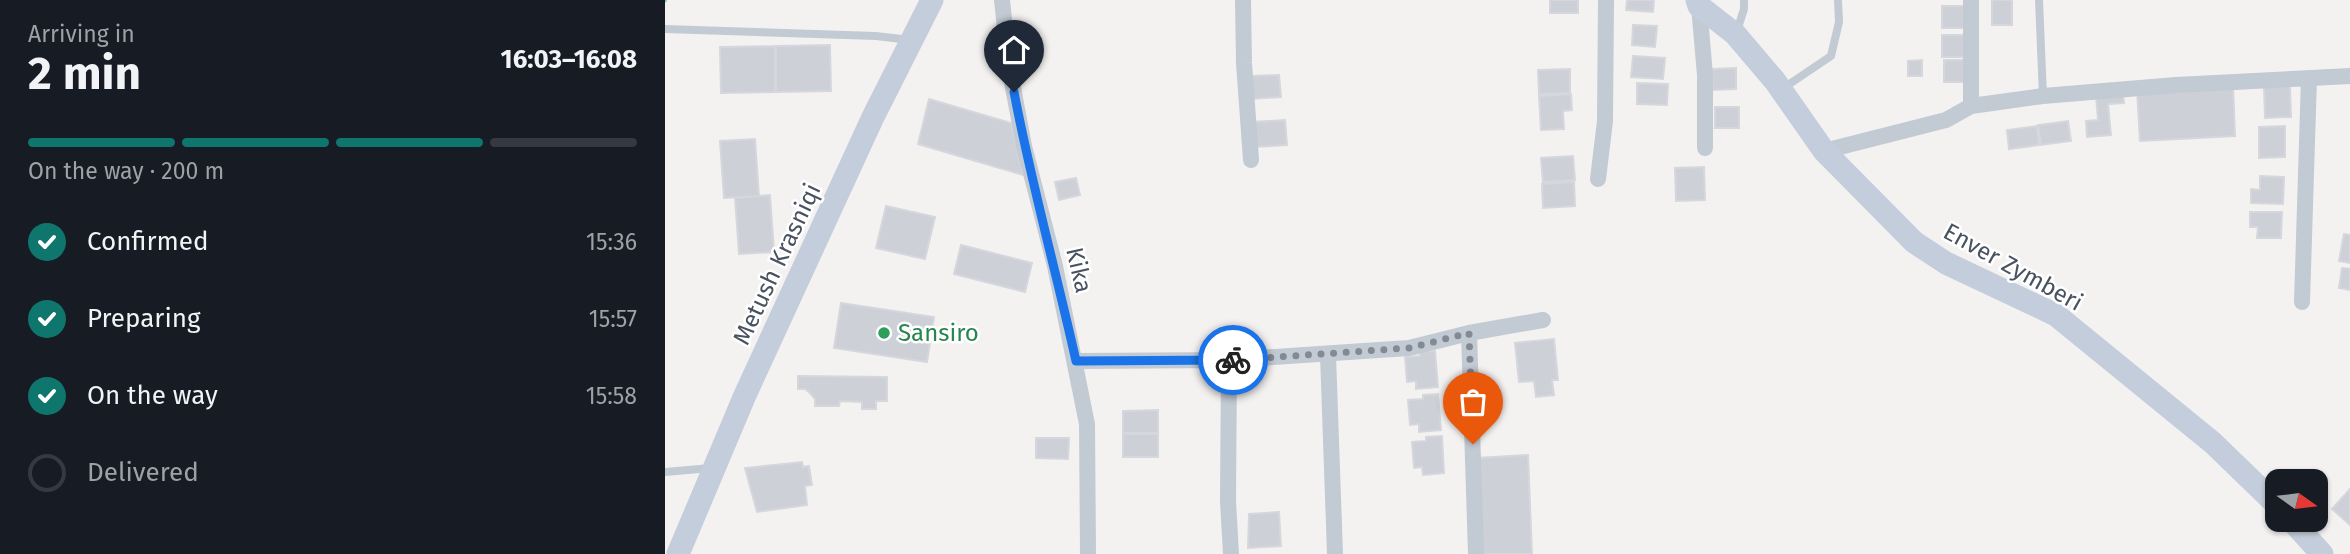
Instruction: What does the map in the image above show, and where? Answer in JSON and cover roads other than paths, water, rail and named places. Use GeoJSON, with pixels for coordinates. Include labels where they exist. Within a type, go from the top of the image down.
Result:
{"type":"FeatureCollection","features":[{"type":"Feature","properties":{"kind":"street","name":"Metush Krasniqi"},"geometry":{"type":"LineString","coordinates":[[678,554],[745,396],[856,155],[932,0]]}},
{"type":"Feature","properties":{"kind":"street","name":"Kika"},"geometry":{"type":"LineString","coordinates":[[1002,0],[1009,65],[1024,146],[1055,266],[1087,424],[1088,554]]}},
{"type":"Feature","properties":{"kind":"street"},"geometry":{"type":"LineString","coordinates":[[1243,0],[1244,63],[1251,160]]}},
{"type":"Feature","properties":{"kind":"street"},"geometry":{"type":"LineString","coordinates":[[1598,178],[1605,121],[1606,0]]}},
{"type":"Feature","properties":{"kind":"street"},"geometry":{"type":"LineString","coordinates":[[1971,0],[1971,106]]}},
{"type":"Feature","properties":{"kind":"street","name":"Enver Zymberi"},"geometry":{"type":"LineString","coordinates":[[1698,3],[1735,34],[1781,90],[1824,151],[1915,242],[1946,263],[2056,315],[2213,443],[2265,493]]}},
{"type":"Feature","properties":{"kind":"street","name":"Enver Zymberi"},"geometry":{"type":"LineString","coordinates":[[1698,3],[1705,75],[1705,148]]}},
{"type":"Feature","properties":{"kind":"street"},"geometry":{"type":"LineString","coordinates":[[1824,151],[1946,120],[1971,106],[2043,96],[2176,85],[2350,76]]}},
{"type":"Feature","properties":{"kind":"street"},"geometry":{"type":"LineString","coordinates":[[2302,302],[2309,78]]}},
{"type":"Feature","properties":{"kind":"street"},"geometry":{"type":"LineString","coordinates":[[1076,361],[1229,360],[1409,348],[1469,333],[1543,320]]}},
{"type":"Feature","properties":{"kind":"street"},"geometry":{"type":"LineString","coordinates":[[1469,333],[1476,554]]}},
{"type":"Feature","properties":{"kind":"street"},"geometry":{"type":"LineString","coordinates":[[1328,355],[1335,554]]}},
{"type":"Feature","properties":{"kind":"street"},"geometry":{"type":"LineString","coordinates":[[1229,360],[1228,501],[1231,554]]}},
{"type":"Feature","properties":{"kind":"street"},"geometry":{"type":"LineString","coordinates":[[2302,532],[2322,554]]}},
{"type":"Feature","properties":{"kind":"lane"},"geometry":{"type":"LineString","coordinates":[[1735,34],[1744,9],[1744,0]]}},
{"type":"Feature","properties":{"kind":"lane"},"geometry":{"type":"LineString","coordinates":[[1781,90],[1831,56],[1839,22],[1838,0]]}},
{"type":"Feature","properties":{"kind":"lane"},"geometry":{"type":"LineString","coordinates":[[2039,0],[2043,96]]}},
{"type":"Feature","properties":{"kind":"lane"},"geometry":{"type":"LineString","coordinates":[[665,29],[876,36],[912,40]]}},
{"type":"Feature","properties":{"kind":"lane"},"geometry":{"type":"LineString","coordinates":[[665,472],[715,468]]}},
{"type":"Feature","properties":{"kind":"place","name":"Sansiro"},"geometry":{"type":"Point","coordinates":[884,333]}}]}
